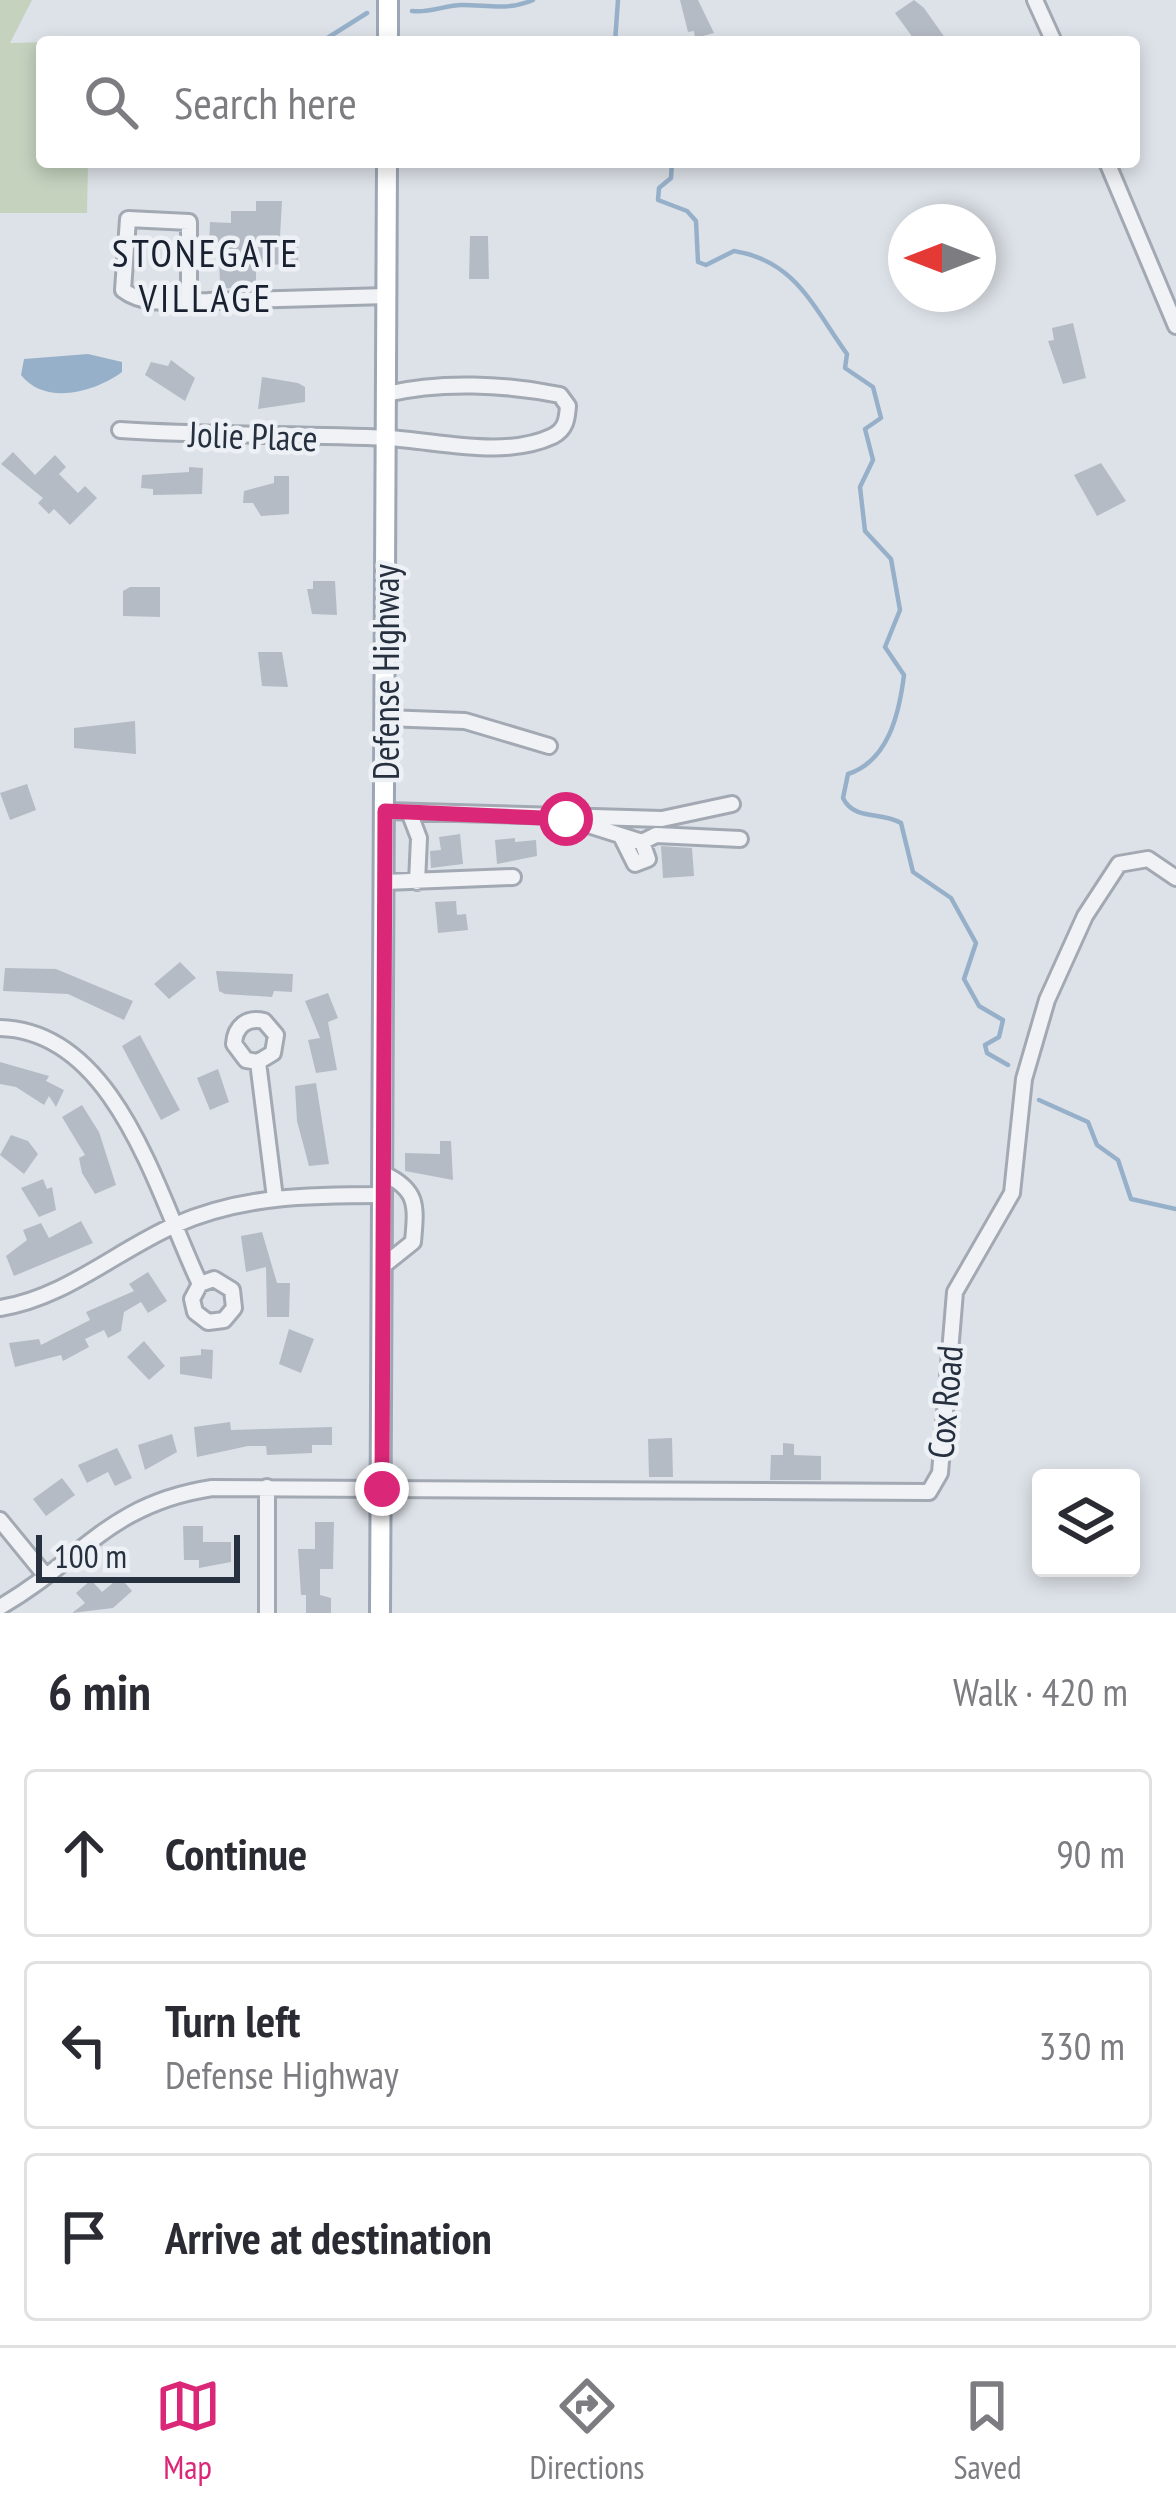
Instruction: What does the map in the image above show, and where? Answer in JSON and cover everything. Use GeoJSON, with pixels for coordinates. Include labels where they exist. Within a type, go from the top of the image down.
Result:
{"type":"FeatureCollection","features":[{"type":"Feature","properties":{"kind":"main road"},"geometry":{"type":"LineString","coordinates":[[388,0],[388,36]]}},
{"type":"Feature","properties":{"kind":"main road","name":"Defense Highway"},"geometry":{"type":"LineString","coordinates":[[380,1613],[387,168]]}},
{"type":"Feature","properties":{"kind":"street"},"geometry":{"type":"LineString","coordinates":[[1036,0],[1051,36]]}},
{"type":"Feature","properties":{"kind":"street"},"geometry":{"type":"LineString","coordinates":[[1110,168],[1176,326]]}},
{"type":"Feature","properties":{"kind":"street"},"geometry":{"type":"LineString","coordinates":[[189,301],[189,222],[128,219],[123,290],[136,300],[189,301],[387,296]]}},
{"type":"Feature","properties":{"kind":"street","name":"Jolie Place"},"geometry":{"type":"LineString","coordinates":[[120,430],[386,438],[442,446],[539,440],[558,434],[566,424],[568,406],[560,395],[534,390],[421,386],[386,394]]}},
{"type":"Feature","properties":{"kind":"street"},"geometry":{"type":"LineString","coordinates":[[385,718],[465,721],[549,746]]}},
{"type":"Feature","properties":{"kind":"street"},"geometry":{"type":"LineString","coordinates":[[385,811],[662,820],[732,804]]}},
{"type":"Feature","properties":{"kind":"street"},"geometry":{"type":"LineString","coordinates":[[409,812],[419,838],[417,882]]}},
{"type":"Feature","properties":{"kind":"street"},"geometry":{"type":"LineString","coordinates":[[566,819],[642,842],[656,835],[740,839]]}},
{"type":"Feature","properties":{"kind":"street"},"geometry":{"type":"LineString","coordinates":[[622,838],[635,864],[648,859],[642,842]]}},
{"type":"Feature","properties":{"kind":"street","name":"Cox Road"},"geometry":{"type":"LineString","coordinates":[[382,1489],[929,1492],[940,1473],[956,1292],[1012,1192],[1024,1079],[1047,1000],[1085,916],[1119,864],[1148,859],[1176,878]]}},
{"type":"Feature","properties":{"kind":"street"},"geometry":{"type":"LineString","coordinates":[[385,882],[513,877]]}},
{"type":"Feature","properties":{"kind":"street"},"geometry":{"type":"LineString","coordinates":[[0,1028],[58,1043],[98,1077],[121,1113],[200,1284]]}},
{"type":"Feature","properties":{"kind":"street"},"geometry":{"type":"LineString","coordinates":[[258,1062],[275,1198]]}},
{"type":"Feature","properties":{"kind":"street"},"geometry":{"type":"LineString","coordinates":[[383,1266],[412,1243],[416,1202],[411,1190],[384,1174]]}},
{"type":"Feature","properties":{"kind":"street"},"geometry":{"type":"LineString","coordinates":[[0,1308],[58,1290],[172,1226],[209,1211],[275,1198],[384,1195]]}},
{"type":"Feature","properties":{"kind":"street"},"geometry":{"type":"LineString","coordinates":[[267,1613],[268,1486]]}},
{"type":"Feature","properties":{"kind":"street"},"geometry":{"type":"LineString","coordinates":[[0,1607],[109,1524],[160,1499],[212,1488],[382,1489]]}},
{"type":"Feature","properties":{"kind":"street"},"geometry":{"type":"LineString","coordinates":[[0,1520],[44,1575]]}},
{"type":"Feature","properties":{"kind":"green space"},"geometry":{"type":"Polygon","coordinates":[[[0,0],[32,0],[10,43],[36,42],[36,168],[88,168],[87,213],[0,213],[0,0]]]}},
{"type":"Feature","properties":{"kind":"water"},"geometry":{"type":"Polygon","coordinates":[[[88,354],[122,362],[122,372],[70,393],[43,390],[21,375],[24,359],[88,354]]]}},
{"type":"Feature","properties":{"kind":"building"},"geometry":{"type":"Polygon","coordinates":[[[680,0],[698,0],[714,33],[695,36],[694,31],[688,32],[680,0]]]}},
{"type":"Feature","properties":{"kind":"building"},"geometry":{"type":"Polygon","coordinates":[[[914,0],[944,36],[912,36],[895,13],[914,0]]]}},
{"type":"Feature","properties":{"kind":"building"},"geometry":{"type":"Polygon","coordinates":[[[256,201],[282,201],[280,236],[298,236],[298,263],[256,266],[256,286],[220,289],[219,246],[209,246],[210,222],[231,223],[231,211],[256,211],[256,201]]]}},
{"type":"Feature","properties":{"kind":"building"},"geometry":{"type":"Polygon","coordinates":[[[470,236],[488,236],[489,279],[469,279],[470,236]]]}},
{"type":"Feature","properties":{"kind":"building"},"geometry":{"type":"Polygon","coordinates":[[[1073,323],[1086,378],[1063,384],[1048,341],[1054,340],[1052,328],[1073,323]]]}},
{"type":"Feature","properties":{"kind":"building"},"geometry":{"type":"Polygon","coordinates":[[[171,360],[195,378],[185,401],[145,375],[151,362],[168,366],[171,360]]]}},
{"type":"Feature","properties":{"kind":"building"},"geometry":{"type":"Polygon","coordinates":[[[262,377],[305,387],[305,402],[258,409],[262,377]]]}},
{"type":"Feature","properties":{"kind":"building"},"geometry":{"type":"Polygon","coordinates":[[[13,452],[35,475],[55,455],[66,467],[59,474],[78,493],[85,486],[97,498],[70,525],[54,509],[49,514],[38,503],[43,498],[1,464],[13,452]]]}},
{"type":"Feature","properties":{"kind":"building"},"geometry":{"type":"Polygon","coordinates":[[[1101,463],[1126,501],[1097,516],[1074,475],[1101,463]]]}},
{"type":"Feature","properties":{"kind":"building"},"geometry":{"type":"Polygon","coordinates":[[[189,467],[203,468],[202,494],[153,495],[153,489],[141,488],[142,475],[189,472],[189,467]]]}},
{"type":"Feature","properties":{"kind":"building"},"geometry":{"type":"Polygon","coordinates":[[[274,476],[289,476],[289,514],[261,516],[253,503],[243,503],[244,491],[274,483],[274,476]]]}},
{"type":"Feature","properties":{"kind":"building"},"geometry":{"type":"Polygon","coordinates":[[[313,581],[335,581],[337,615],[312,614],[307,589],[313,589],[313,581]]]}},
{"type":"Feature","properties":{"kind":"building"},"geometry":{"type":"Polygon","coordinates":[[[160,587],[160,617],[123,616],[123,591],[160,587]]]}},
{"type":"Feature","properties":{"kind":"building"},"geometry":{"type":"Polygon","coordinates":[[[258,652],[282,652],[288,687],[262,686],[258,652]]]}},
{"type":"Feature","properties":{"kind":"building"},"geometry":{"type":"Polygon","coordinates":[[[135,721],[136,754],[74,748],[74,728],[135,721]]]}},
{"type":"Feature","properties":{"kind":"building"},"geometry":{"type":"Polygon","coordinates":[[[27,784],[36,810],[10,820],[0,793],[27,784]]]}},
{"type":"Feature","properties":{"kind":"building"},"geometry":{"type":"Polygon","coordinates":[[[460,834],[463,864],[431,868],[430,851],[441,850],[439,837],[460,834]]]}},
{"type":"Feature","properties":{"kind":"building"},"geometry":{"type":"Polygon","coordinates":[[[515,838],[515,842],[536,840],[537,856],[497,864],[495,840],[515,838]]]}},
{"type":"Feature","properties":{"kind":"building"},"geometry":{"type":"Polygon","coordinates":[[[661,846],[692,848],[694,876],[663,878],[661,846]]]}},
{"type":"Feature","properties":{"kind":"building"},"geometry":{"type":"Polygon","coordinates":[[[456,901],[457,915],[466,914],[468,930],[438,933],[435,902],[456,901]]]}},
{"type":"Feature","properties":{"kind":"building"},"geometry":{"type":"Polygon","coordinates":[[[180,962],[196,978],[169,999],[154,984],[180,962]]]}},
{"type":"Feature","properties":{"kind":"building"},"geometry":{"type":"Polygon","coordinates":[[[5,968],[56,969],[133,1001],[124,1020],[68,994],[3,991],[5,968]]]}},
{"type":"Feature","properties":{"kind":"building"},"geometry":{"type":"Polygon","coordinates":[[[216,971],[293,974],[292,992],[274,991],[272,997],[225,994],[219,991],[216,971]]]}},
{"type":"Feature","properties":{"kind":"building"},"geometry":{"type":"Polygon","coordinates":[[[328,993],[338,1018],[328,1022],[337,1070],[316,1073],[308,1040],[320,1038],[305,1001],[328,993]]]}},
{"type":"Feature","properties":{"kind":"building"},"geometry":{"type":"Polygon","coordinates":[[[140,1035],[180,1110],[161,1120],[122,1046],[140,1035]]]}},
{"type":"Feature","properties":{"kind":"building"},"geometry":{"type":"Polygon","coordinates":[[[0,1062],[49,1076],[46,1081],[64,1090],[56,1107],[49,1096],[44,1105],[16,1087],[0,1084],[0,1062]]]}},
{"type":"Feature","properties":{"kind":"building"},"geometry":{"type":"Polygon","coordinates":[[[218,1069],[229,1102],[210,1110],[197,1078],[218,1069]]]}},
{"type":"Feature","properties":{"kind":"building"},"geometry":{"type":"Polygon","coordinates":[[[316,1083],[329,1164],[309,1166],[297,1121],[295,1086],[316,1083]]]}},
{"type":"Feature","properties":{"kind":"building"},"geometry":{"type":"Polygon","coordinates":[[[82,1105],[99,1132],[116,1185],[95,1194],[82,1173],[79,1158],[85,1155],[62,1117],[82,1105]]]}},
{"type":"Feature","properties":{"kind":"building"},"geometry":{"type":"Polygon","coordinates":[[[11,1135],[28,1141],[38,1154],[24,1174],[0,1155],[11,1135]]]}},
{"type":"Feature","properties":{"kind":"building"},"geometry":{"type":"Polygon","coordinates":[[[440,1141],[451,1141],[453,1180],[405,1171],[405,1153],[440,1154],[440,1141]]]}},
{"type":"Feature","properties":{"kind":"building"},"geometry":{"type":"Polygon","coordinates":[[[43,1179],[47,1189],[52,1187],[56,1210],[39,1217],[21,1188],[43,1179]]]}},
{"type":"Feature","properties":{"kind":"building"},"geometry":{"type":"Polygon","coordinates":[[[81,1221],[93,1243],[14,1276],[6,1256],[27,1240],[23,1230],[41,1223],[49,1238],[81,1221]]]}},
{"type":"Feature","properties":{"kind":"building"},"geometry":{"type":"Polygon","coordinates":[[[262,1232],[277,1283],[290,1283],[289,1317],[267,1317],[266,1267],[246,1272],[241,1236],[262,1232]]]}},
{"type":"Feature","properties":{"kind":"building"},"geometry":{"type":"Polygon","coordinates":[[[148,1272],[167,1301],[148,1313],[141,1302],[124,1312],[121,1331],[108,1338],[104,1330],[85,1339],[89,1347],[63,1361],[61,1355],[15,1367],[9,1343],[39,1339],[41,1345],[90,1320],[86,1312],[134,1291],[129,1284],[148,1272]]]}},
{"type":"Feature","properties":{"kind":"building"},"geometry":{"type":"Polygon","coordinates":[[[289,1329],[314,1339],[301,1373],[279,1364],[289,1329]]]}},
{"type":"Feature","properties":{"kind":"building"},"geometry":{"type":"Polygon","coordinates":[[[144,1341],[165,1366],[149,1380],[127,1357],[144,1341]]]}},
{"type":"Feature","properties":{"kind":"building"},"geometry":{"type":"Polygon","coordinates":[[[201,1349],[213,1350],[212,1379],[180,1374],[180,1357],[201,1355],[201,1349]]]}},
{"type":"Feature","properties":{"kind":"building"},"geometry":{"type":"Polygon","coordinates":[[[230,1422],[231,1430],[332,1427],[332,1445],[312,1445],[312,1453],[267,1455],[266,1446],[248,1446],[197,1457],[194,1427],[230,1422]]]}},
{"type":"Feature","properties":{"kind":"building"},"geometry":{"type":"Polygon","coordinates":[[[172,1434],[177,1452],[145,1470],[138,1445],[172,1434]]]}},
{"type":"Feature","properties":{"kind":"building"},"geometry":{"type":"Polygon","coordinates":[[[672,1438],[673,1477],[649,1477],[648,1439],[672,1438]]]}},
{"type":"Feature","properties":{"kind":"building"},"geometry":{"type":"Polygon","coordinates":[[[783,1443],[794,1444],[794,1455],[821,1456],[821,1480],[770,1480],[771,1455],[783,1455],[783,1443]]]}},
{"type":"Feature","properties":{"kind":"building"},"geometry":{"type":"Polygon","coordinates":[[[117,1448],[132,1478],[115,1486],[108,1472],[87,1483],[78,1465],[117,1448]]]}},
{"type":"Feature","properties":{"kind":"building"},"geometry":{"type":"Polygon","coordinates":[[[62,1478],[75,1495],[46,1516],[33,1499],[62,1478]]]}},
{"type":"Feature","properties":{"kind":"building"},"geometry":{"type":"Polygon","coordinates":[[[315,1522],[334,1522],[333,1569],[320,1569],[320,1595],[331,1598],[331,1613],[306,1613],[306,1595],[301,1595],[298,1549],[315,1549],[315,1522]]]}},
{"type":"Feature","properties":{"kind":"building"},"geometry":{"type":"Polygon","coordinates":[[[183,1526],[203,1526],[203,1542],[231,1542],[231,1562],[199,1568],[199,1560],[184,1560],[183,1526]]]}},
{"type":"Feature","properties":{"kind":"building"},"geometry":{"type":"Polygon","coordinates":[[[120,1577],[132,1591],[113,1608],[72,1613],[85,1603],[76,1593],[91,1580],[102,1592],[120,1577]]]}},
{"type":"Feature","properties":{"kind":"waterway"},"geometry":{"type":"LineString","coordinates":[[412,11],[533,0]]}},
{"type":"Feature","properties":{"kind":"waterway"},"geometry":{"type":"LineString","coordinates":[[615,36],[618,0]]}},
{"type":"Feature","properties":{"kind":"waterway"},"geometry":{"type":"LineString","coordinates":[[331,36],[367,13]]}},
{"type":"Feature","properties":{"kind":"waterway"},"geometry":{"type":"LineString","coordinates":[[672,168],[671,178],[659,188],[658,200],[687,211],[696,221],[698,262],[706,265],[734,251],[773,265],[813,303],[847,354],[845,368],[873,387],[881,418],[865,429],[873,460],[860,487],[865,531],[891,559],[900,610],[885,647],[904,675],[889,735],[873,759],[848,774],[843,798],[854,810],[901,823],[913,872],[951,898],[976,943],[964,979],[979,1006],[1003,1020],[999,1037],[985,1045],[987,1053],[1008,1065]]}},
{"type":"Feature","properties":{"kind":"waterway"},"geometry":{"type":"LineString","coordinates":[[1039,1100],[1088,1122],[1097,1145],[1118,1160],[1131,1199],[1176,1209]]}},
{"type":"Feature","properties":{"kind":"district","name":"STONEGATE VILLAGE"},"geometry":{"type":"Point","coordinates":[206,276]}},
{"type":"Feature","properties":{"kind":"route"},"geometry":{"type":"LineString","coordinates":[[382,1489],[385,811],[566,819]]}}]}
